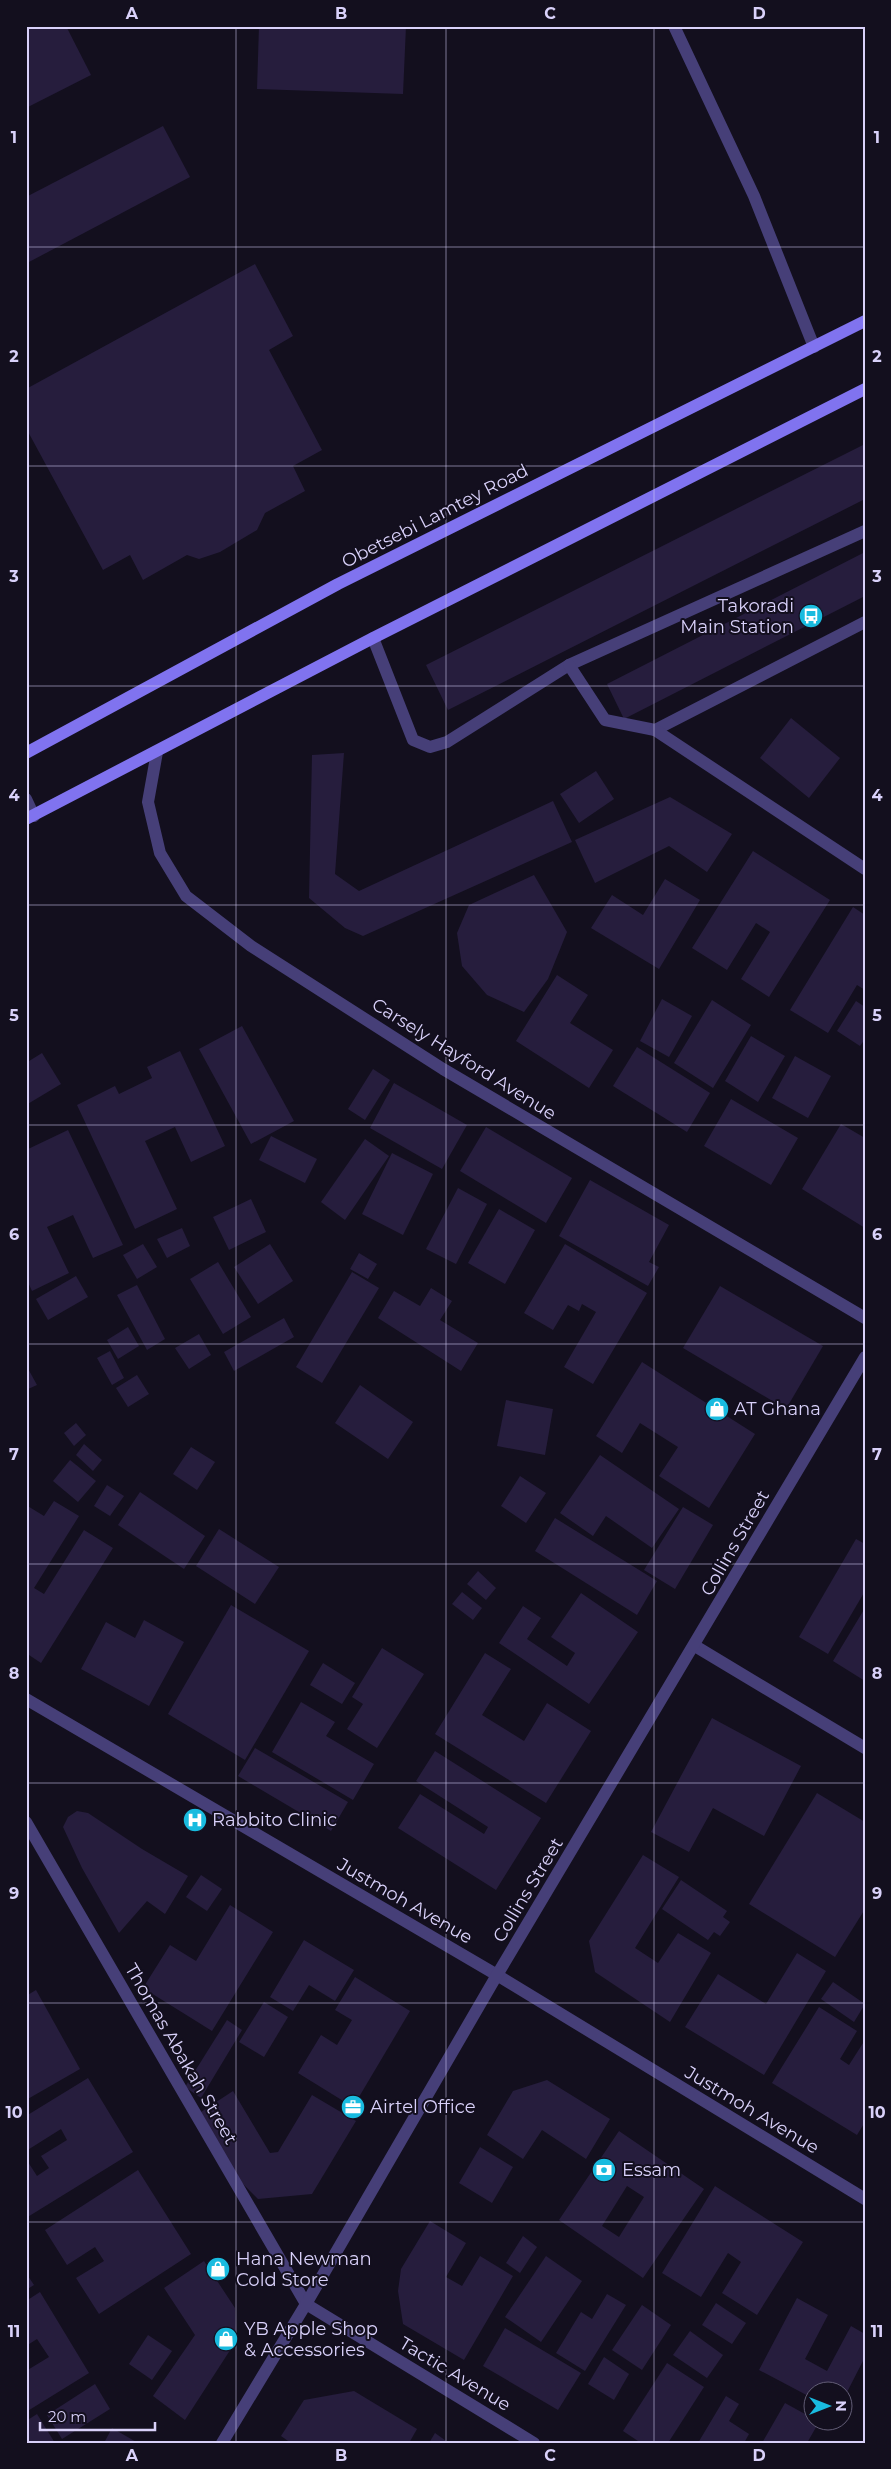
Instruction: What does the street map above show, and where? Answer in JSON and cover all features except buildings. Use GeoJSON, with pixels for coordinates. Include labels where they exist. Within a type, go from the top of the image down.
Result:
{"type":"FeatureCollection","features":[{"type":"Feature","properties":{"kind":"main road","name":"Obetsebi Lamtey Road"},"geometry":{"type":"LineString","coordinates":[[26,753],[338,584],[865,320]]}},
{"type":"Feature","properties":{"kind":"main road"},"geometry":{"type":"LineString","coordinates":[[30,817],[374,638],[865,388]]}},
{"type":"Feature","properties":{"kind":"street"},"geometry":{"type":"LineString","coordinates":[[674,26],[754,196],[814,347]]}},
{"type":"Feature","properties":{"kind":"street"},"geometry":{"type":"LineString","coordinates":[[374,638],[413,740],[430,747],[447,742],[569,665],[865,531]]}},
{"type":"Feature","properties":{"kind":"street"},"geometry":{"type":"LineString","coordinates":[[655,730],[865,622]]}},
{"type":"Feature","properties":{"kind":"street"},"geometry":{"type":"LineString","coordinates":[[569,665],[605,720],[655,730],[865,869]]}},
{"type":"Feature","properties":{"kind":"street","name":"Carsely Hayford Avenue"},"geometry":{"type":"LineString","coordinates":[[158,752],[148,802],[160,853],[186,896],[252,946],[443,1069],[865,1318]]}},
{"type":"Feature","properties":{"kind":"street"},"geometry":{"type":"LineString","coordinates":[[26,798],[30,817]]}},
{"type":"Feature","properties":{"kind":"street","name":"Collins Street"},"geometry":{"type":"LineString","coordinates":[[222,2443],[306,2304],[497,1975],[695,1646],[865,1357]]}},
{"type":"Feature","properties":{"kind":"street"},"geometry":{"type":"LineString","coordinates":[[695,1646],[865,1748]]}},
{"type":"Feature","properties":{"kind":"street","name":"Justmoh Avenue"},"geometry":{"type":"LineString","coordinates":[[26,1699],[497,1975],[865,2200]]}},
{"type":"Feature","properties":{"kind":"street","name":"Thomas Abakah Street"},"geometry":{"type":"LineString","coordinates":[[26,1822],[306,2304]]}},
{"type":"Feature","properties":{"kind":"street","name":"Tactic Avenue"},"geometry":{"type":"LineString","coordinates":[[306,2304],[534,2443]]}},
{"type":"Feature","properties":{"kind":"place","name":"Takoradi Main Station"},"geometry":{"type":"Point","coordinates":[811,616]}},
{"type":"Feature","properties":{"kind":"place","name":"AT Ghana"},"geometry":{"type":"Point","coordinates":[717,1409]}},
{"type":"Feature","properties":{"kind":"place","name":"Rabbito Clinic"},"geometry":{"type":"Point","coordinates":[195,1820]}},
{"type":"Feature","properties":{"kind":"place","name":"Airtel Office"},"geometry":{"type":"Point","coordinates":[353,2107]}},
{"type":"Feature","properties":{"kind":"place","name":"Essam"},"geometry":{"type":"Point","coordinates":[604,2170]}},
{"type":"Feature","properties":{"kind":"place","name":"Hana Newman Cold Store"},"geometry":{"type":"Point","coordinates":[218,2269]}},
{"type":"Feature","properties":{"kind":"place","name":"YB Apple Shop & Accessories"},"geometry":{"type":"Point","coordinates":[226,2339]}}]}
